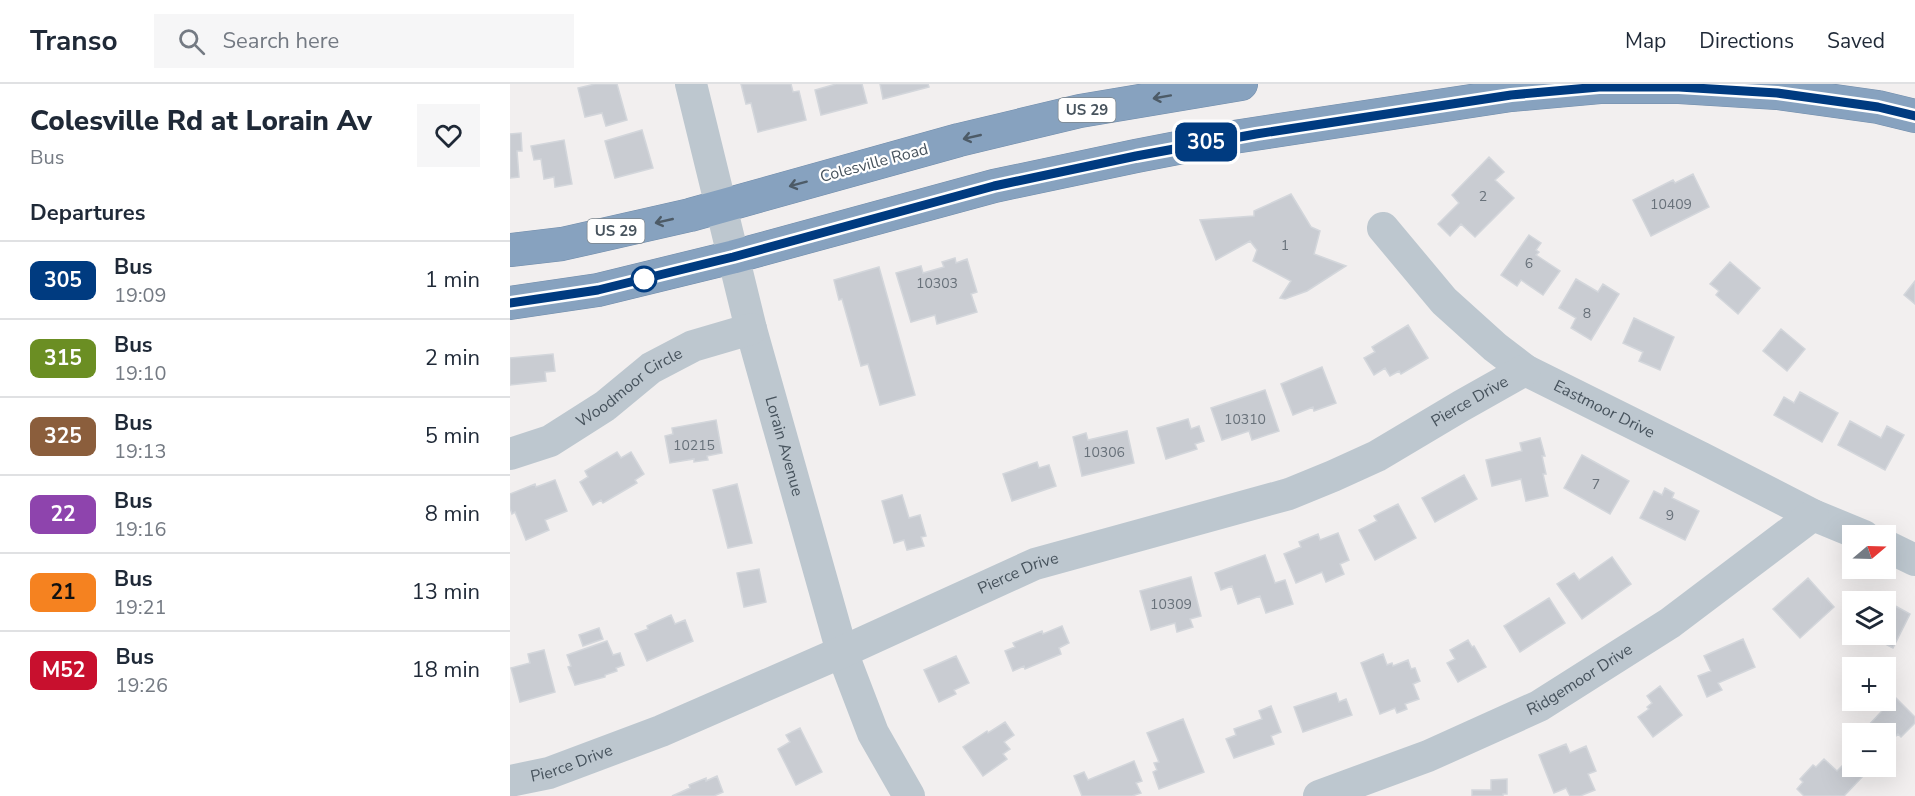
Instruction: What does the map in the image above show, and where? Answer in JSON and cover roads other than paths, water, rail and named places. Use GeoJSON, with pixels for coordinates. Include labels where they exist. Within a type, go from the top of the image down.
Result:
{"type":"FeatureCollection","features":[{"type":"Feature","properties":{"kind":"highway","name":"Colesville Road"},"geometry":{"type":"LineString","coordinates":[[510,250],[562,244],[690,215],[959,140],[1080,111],[1241,84]]}},
{"type":"Feature","properties":{"kind":"highway"},"geometry":{"type":"LineString","coordinates":[[510,303],[598,290],[733,257],[994,186],[1234,137],[1511,89],[1679,87],[1777,93],[1878,107],[1915,116]]}},
{"type":"Feature","properties":{"kind":"street","name":"Lorain Avenue"},"geometry":{"type":"LineString","coordinates":[[691,84],[751,329],[842,652],[873,733],[909,796]]}},
{"type":"Feature","properties":{"kind":"street","name":"Eastmoor Drive"},"geometry":{"type":"LineString","coordinates":[[1383,228],[1444,301],[1495,347],[1525,370],[1813,515],[1842,527]]}},
{"type":"Feature","properties":{"kind":"street","name":"Woodmoor Circle"},"geometry":{"type":"LineString","coordinates":[[510,454],[550,441],[605,406],[651,368],[693,346],[751,329]]}},
{"type":"Feature","properties":{"kind":"street","name":"Pierce Drive"},"geometry":{"type":"LineString","coordinates":[[510,781],[549,772],[661,731],[1035,564],[1289,494],[1377,456],[1525,370]]}},
{"type":"Feature","properties":{"kind":"street","name":"Ridgemoor Drive"},"geometry":{"type":"LineString","coordinates":[[1332,794],[1428,756],[1539,706],[1670,622],[1813,515]]}},
{"type":"Feature","properties":{"kind":"street"},"geometry":{"type":"LineString","coordinates":[[1896,551],[1915,560]]}}]}
